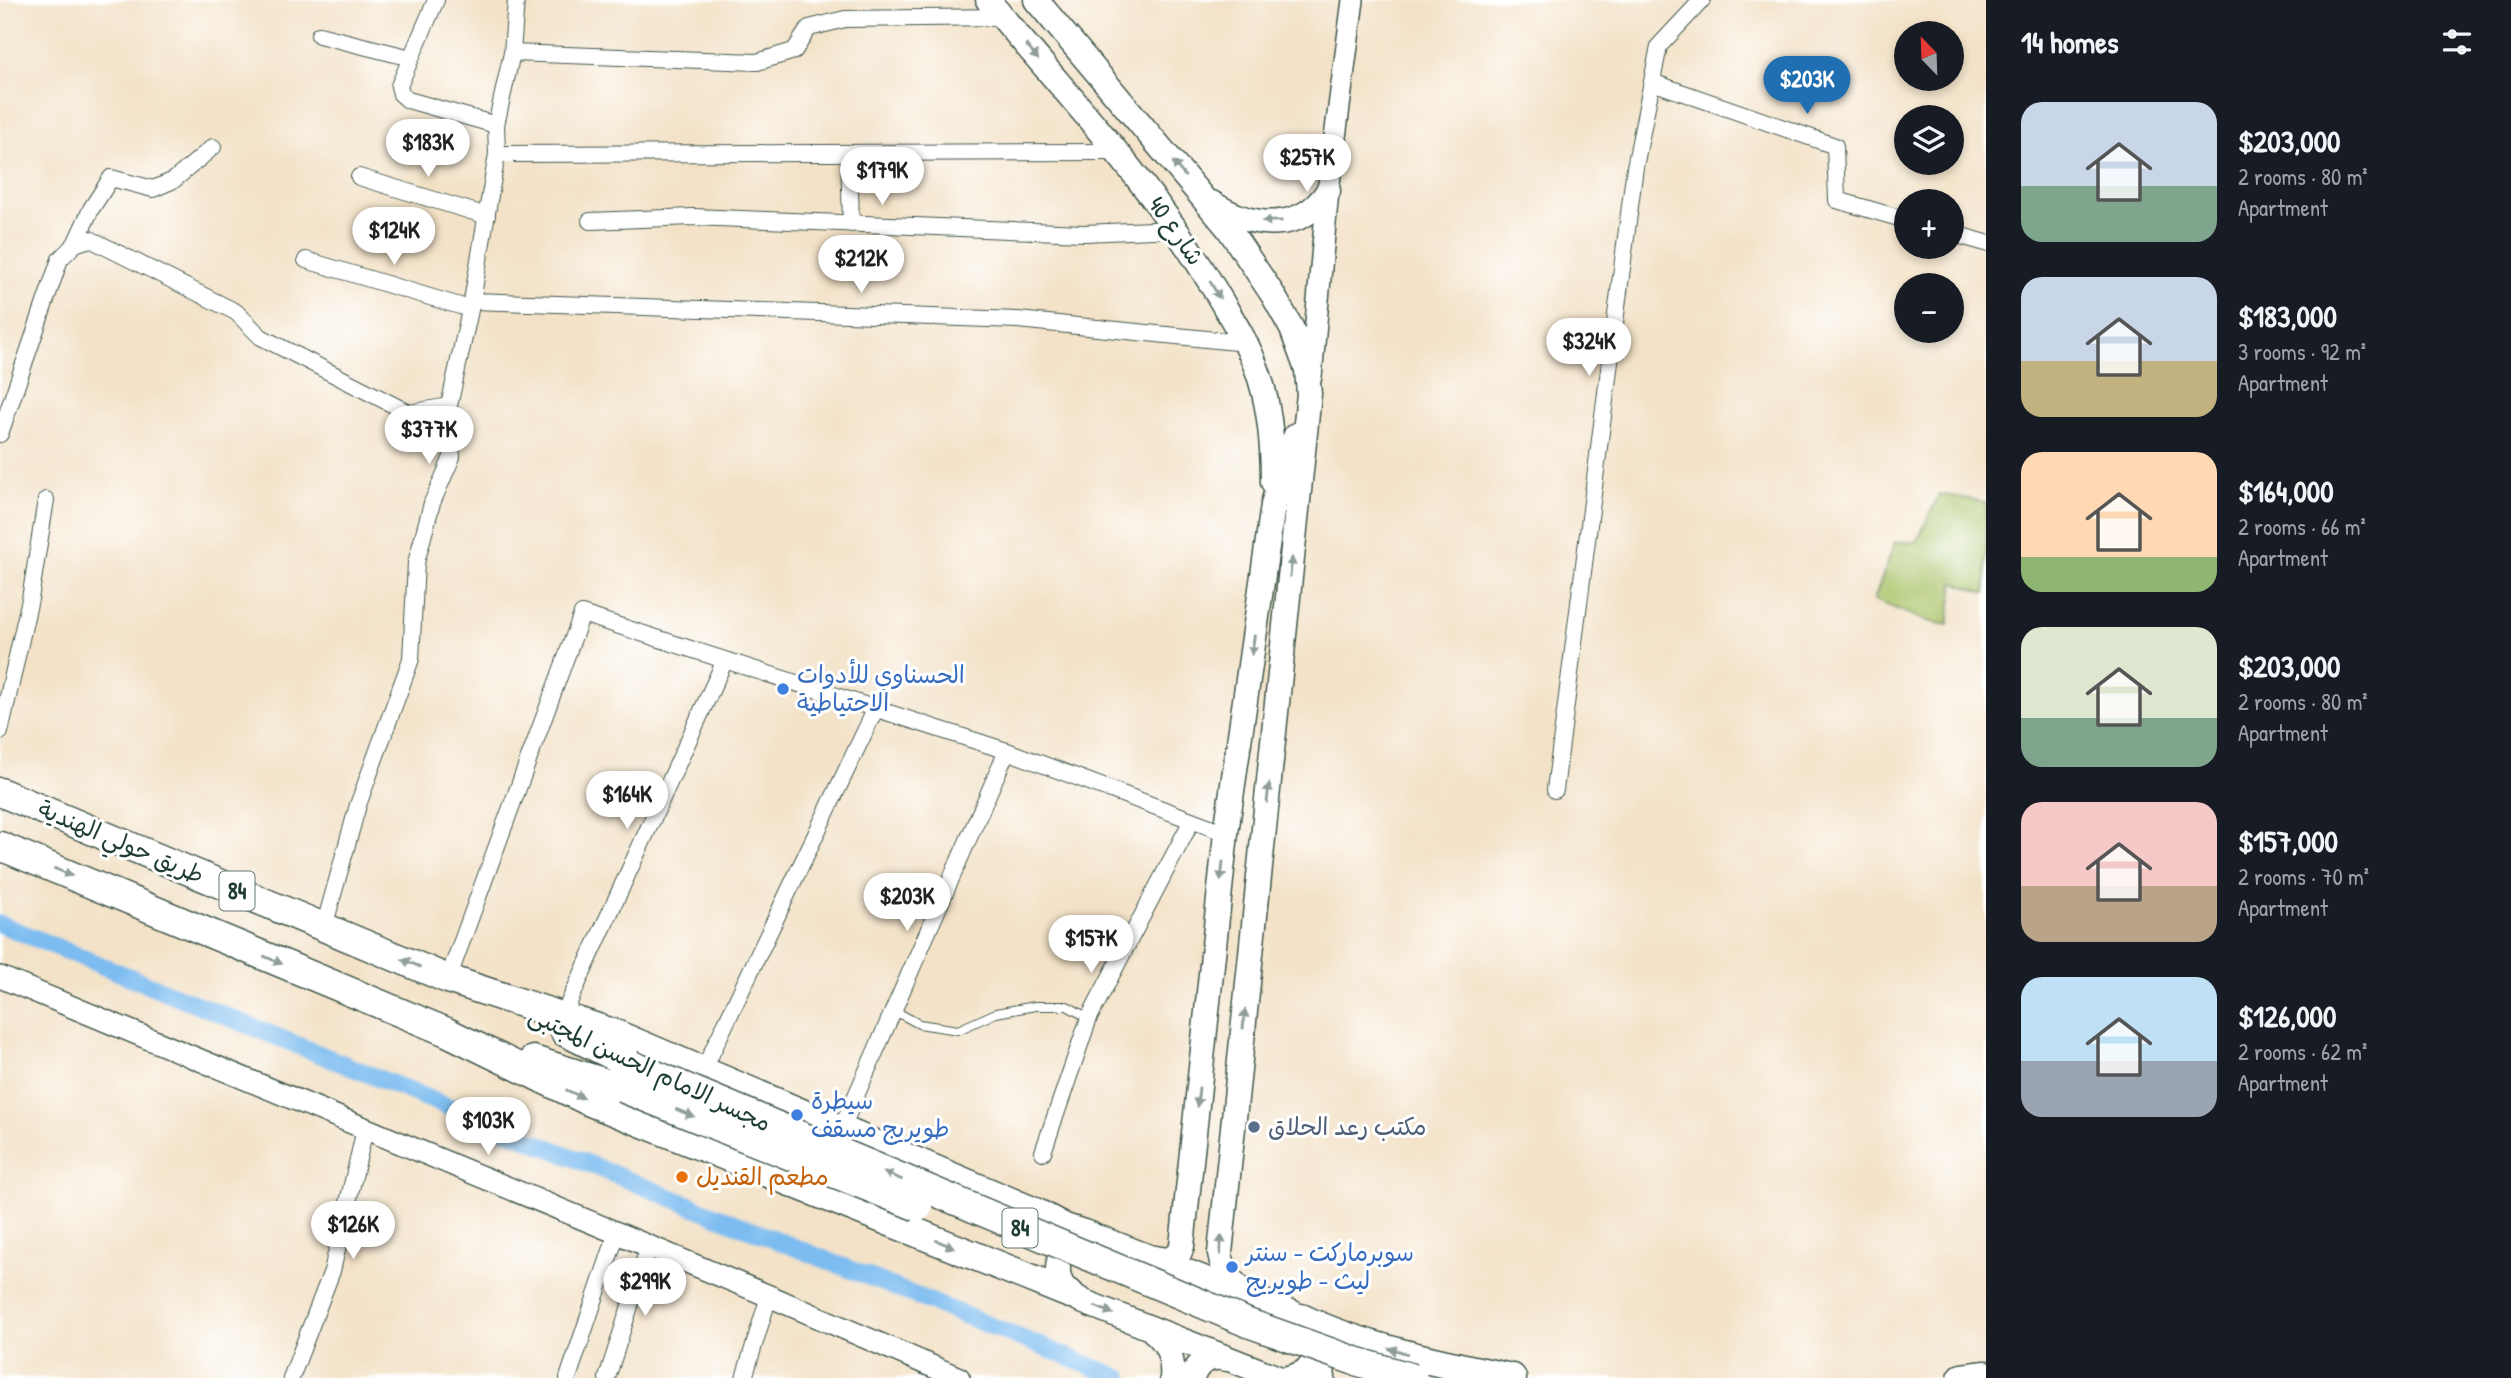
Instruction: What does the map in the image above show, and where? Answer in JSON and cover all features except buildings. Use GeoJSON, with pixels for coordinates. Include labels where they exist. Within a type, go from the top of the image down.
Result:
{"type":"FeatureCollection","features":[{"type":"Feature","properties":{"kind":"highway","name":"طريق حولي الهندية"},"geometry":{"type":"LineString","coordinates":[[0,792],[461,984]]}},
{"type":"Feature","properties":{"kind":"highway","name":"طريق حولي الهندية"},"geometry":{"type":"LineString","coordinates":[[0,846],[447,1032]]}},
{"type":"Feature","properties":{"kind":"highway"},"geometry":{"type":"LineString","coordinates":[[461,984],[613,1033],[1037,1213],[1065,1228],[1090,1236]]}},
{"type":"Feature","properties":{"kind":"highway","name":"مجسر الامام الحسن المجتبى"},"geometry":{"type":"LineString","coordinates":[[461,984],[627,1077],[1244,1339],[1351,1378]]}},
{"type":"Feature","properties":{"kind":"highway"},"geometry":{"type":"LineString","coordinates":[[447,1032],[588,1101],[1070,1294]]}},
{"type":"Feature","properties":{"kind":"highway","name":"مجسر الامام الحسن المجتبى"},"geometry":{"type":"LineString","coordinates":[[447,1032],[627,1077],[1248,1323],[1352,1360],[1413,1378]]}},
{"type":"Feature","properties":{"kind":"highway"},"geometry":{"type":"LineString","coordinates":[[1017,1273],[1039,1266],[1048,1254],[1050,1232],[1037,1213]]}},
{"type":"Feature","properties":{"kind":"highway"},"geometry":{"type":"LineString","coordinates":[[1301,1318],[1356,1338],[1455,1366],[1512,1378]]}},
{"type":"Feature","properties":{"kind":"highway"},"geometry":{"type":"LineString","coordinates":[[1321,1378],[1322,1358],[1330,1347],[1342,1340],[1356,1338]]}},
{"type":"Feature","properties":{"kind":"highway"},"geometry":{"type":"LineString","coordinates":[[1962,1378],[1986,1375]]}},
{"type":"Feature","properties":{"kind":"main road","name":"شارع 40"},"geometry":{"type":"LineString","coordinates":[[1037,0],[1229,229],[1293,329],[1307,370],[1309,394]]}},
{"type":"Feature","properties":{"kind":"main road"},"geometry":{"type":"LineString","coordinates":[[1255,1298],[1235,1286],[1227,1276],[1220,1253],[1328,191],[1353,0]]}},
{"type":"Feature","properties":{"kind":"main road","name":"شارع 40"},"geometry":{"type":"LineString","coordinates":[[995,9],[1116,152],[1192,250],[1245,343],[1263,387],[1270,424],[1273,505]]}},
{"type":"Feature","properties":{"kind":"main road"},"geometry":{"type":"LineString","coordinates":[[1203,197],[1238,217],[1282,222],[1303,217],[1318,206],[1328,191]]}},
{"type":"Feature","properties":{"kind":"main road"},"geometry":{"type":"LineString","coordinates":[[1149,1257],[1168,1260],[1179,1254],[1182,1246],[1226,833],[1273,505],[1280,476],[1309,394]]}},
{"type":"Feature","properties":{"kind":"main road"},"geometry":{"type":"LineString","coordinates":[[0,977],[769,1296],[959,1378]]}},
{"type":"Feature","properties":{"kind":"main road"},"geometry":{"type":"LineString","coordinates":[[1278,1378],[1070,1294],[1059,1277],[1060,1256],[1074,1240],[1090,1236],[1301,1318],[1312,1331],[1316,1353],[1304,1372],[1288,1378]]}},
{"type":"Feature","properties":{"kind":"main road"},"geometry":{"type":"LineString","coordinates":[[1148,1327],[1165,1343],[1171,1358],[1183,1375],[1208,1360],[1218,1357],[1228,1359]]}},
{"type":"Feature","properties":{"kind":"street"},"geometry":{"type":"LineString","coordinates":[[436,0],[399,86],[401,94],[408,100],[496,125]]}},
{"type":"Feature","properties":{"kind":"street"},"geometry":{"type":"LineString","coordinates":[[324,927],[358,805],[411,659],[416,563],[432,503],[453,457],[449,406],[471,305],[498,154],[496,125],[512,53],[516,0]]}},
{"type":"Feature","properties":{"kind":"street"},"geometry":{"type":"LineString","coordinates":[[1555,790],[1635,167],[1659,46],[1702,0]]}},
{"type":"Feature","properties":{"kind":"street"},"geometry":{"type":"LineString","coordinates":[[512,53],[757,62],[794,51],[809,29],[845,19],[995,9]]}},
{"type":"Feature","properties":{"kind":"street"},"geometry":{"type":"LineString","coordinates":[[319,35],[411,58]]}},
{"type":"Feature","properties":{"kind":"street"},"geometry":{"type":"LineString","coordinates":[[1652,82],[1835,146],[1837,200],[1894,217]]}},
{"type":"Feature","properties":{"kind":"street"},"geometry":{"type":"LineString","coordinates":[[0,434],[60,259],[75,244],[91,209],[111,178],[153,189],[174,180],[213,147]]}},
{"type":"Feature","properties":{"kind":"street"},"geometry":{"type":"LineString","coordinates":[[498,154],[1116,152]]}},
{"type":"Feature","properties":{"kind":"street"},"geometry":{"type":"LineString","coordinates":[[849,153],[850,224]]}},
{"type":"Feature","properties":{"kind":"street"},"geometry":{"type":"LineString","coordinates":[[359,177],[487,216]]}},
{"type":"Feature","properties":{"kind":"street"},"geometry":{"type":"LineString","coordinates":[[590,221],[693,217],[1084,233],[1176,229]]}},
{"type":"Feature","properties":{"kind":"street"},"geometry":{"type":"LineString","coordinates":[[1964,237],[1986,243]]}},
{"type":"Feature","properties":{"kind":"street"},"geometry":{"type":"LineString","coordinates":[[75,244],[90,239],[236,312],[261,337],[409,412],[449,406]]}},
{"type":"Feature","properties":{"kind":"street"},"geometry":{"type":"LineString","coordinates":[[306,260],[471,305],[1018,320],[1245,343]]}},
{"type":"Feature","properties":{"kind":"street"},"geometry":{"type":"LineString","coordinates":[[0,732],[30,599],[46,500]]}},
{"type":"Feature","properties":{"kind":"street"},"geometry":{"type":"LineString","coordinates":[[461,984],[582,614],[1007,751],[1226,833]]}},
{"type":"Feature","properties":{"kind":"street"},"geometry":{"type":"LineString","coordinates":[[562,1018],[724,660]]}},
{"type":"Feature","properties":{"kind":"street"},"geometry":{"type":"LineString","coordinates":[[703,1071],[876,708]]}},
{"type":"Feature","properties":{"kind":"street"},"geometry":{"type":"LineString","coordinates":[[841,1130],[1007,751]]}},
{"type":"Feature","properties":{"kind":"street"},"geometry":{"type":"LineString","coordinates":[[1043,1152],[1089,1018],[1192,820]]}},
{"type":"Feature","properties":{"kind":"street"},"geometry":{"type":"LineString","coordinates":[[291,1378],[332,1271],[365,1129]]}},
{"type":"Feature","properties":{"kind":"street"},"geometry":{"type":"LineString","coordinates":[[568,1378],[617,1233]]}},
{"type":"Feature","properties":{"kind":"street"},"geometry":{"type":"LineString","coordinates":[[607,1378],[649,1247]]}},
{"type":"Feature","properties":{"kind":"street"},"geometry":{"type":"LineString","coordinates":[[744,1378],[769,1296]]}},
{"type":"Feature","properties":{"kind":"lane"},"geometry":{"type":"LineString","coordinates":[[893,1010],[919,1024],[958,1030],[996,1013],[1035,1006],[1067,1006],[1089,1018]]}},
{"type":"Feature","properties":{"kind":"green space"},"geometry":{"type":"Polygon","coordinates":[[[1939,494],[1986,502],[1986,593],[1954,583],[1948,625],[1927,621],[1874,600],[1895,542],[1917,542],[1939,494]]]}},
{"type":"Feature","properties":{"kind":"waterway"},"geometry":{"type":"LineString","coordinates":[[0,924],[1120,1378]]}},
{"type":"Feature","properties":{"kind":"place","name":"الحسناوي للأدوات الاحتياطية"},"geometry":{"type":"Point","coordinates":[783,689]}},
{"type":"Feature","properties":{"kind":"place","name":"سيطرة طويريج مسقف"},"geometry":{"type":"Point","coordinates":[797,1115]}},
{"type":"Feature","properties":{"kind":"place","name":"مكتب رعد الحلاق"},"geometry":{"type":"Point","coordinates":[1254,1127]}},
{"type":"Feature","properties":{"kind":"place","name":"مطعم القنديل"},"geometry":{"type":"Point","coordinates":[682,1177]}},
{"type":"Feature","properties":{"kind":"place","name":"سوبرماركت - سنتر ليث - طويريج"},"geometry":{"type":"Point","coordinates":[1232,1267]}}]}
